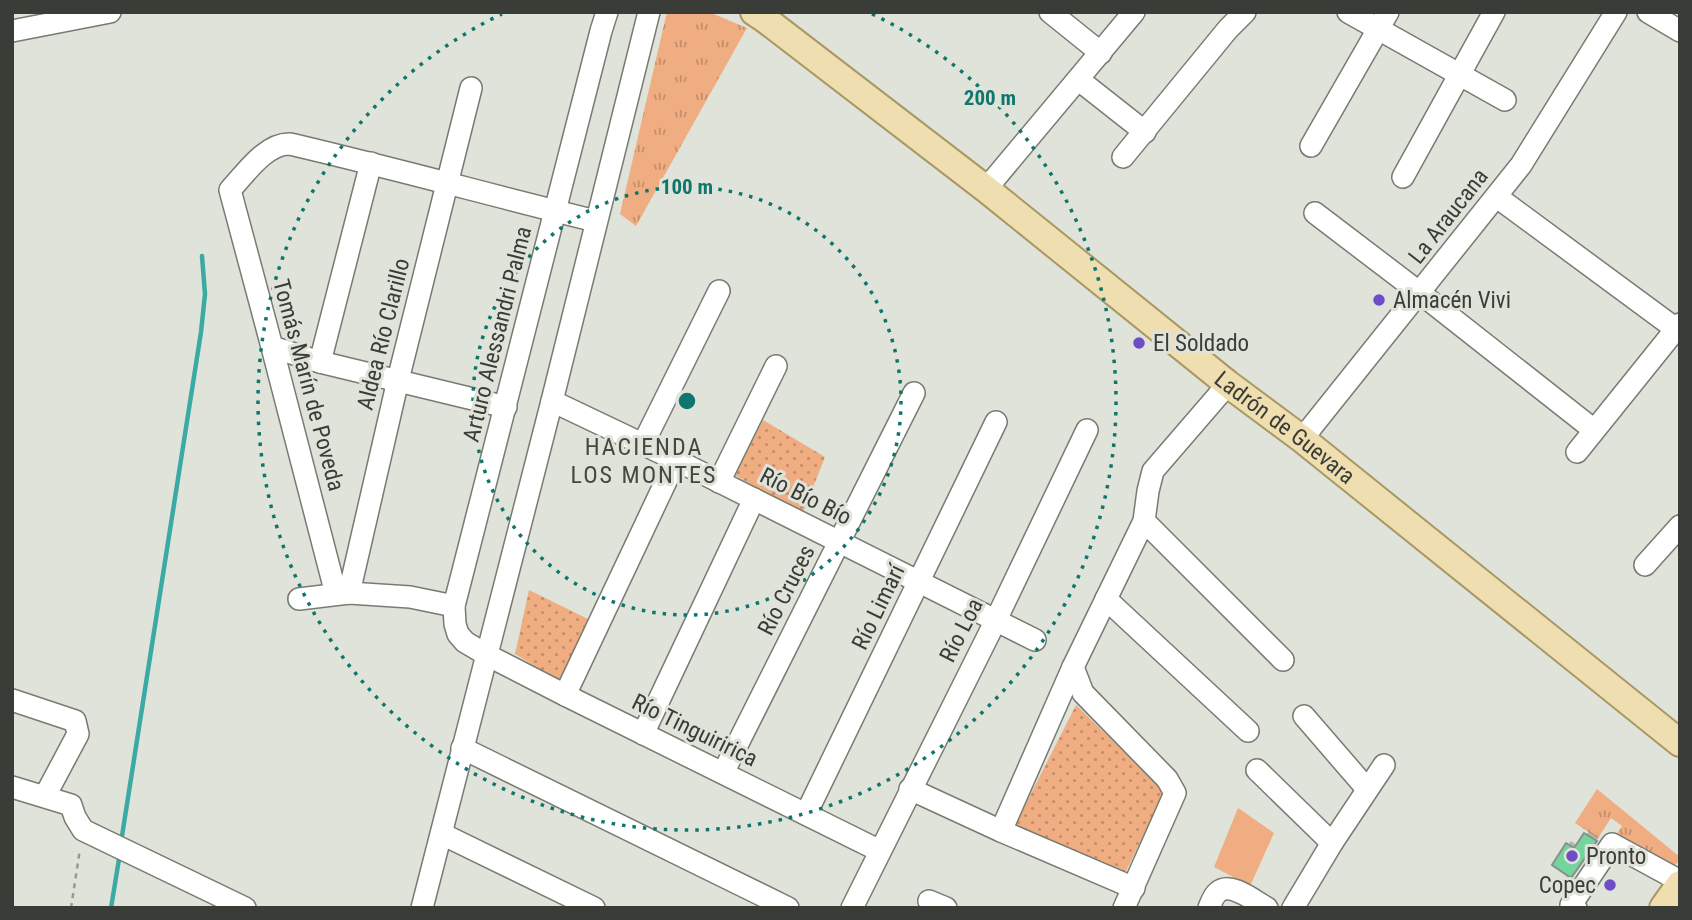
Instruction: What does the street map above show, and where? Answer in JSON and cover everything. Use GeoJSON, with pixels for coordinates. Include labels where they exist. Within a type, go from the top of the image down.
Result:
{"type":"FeatureCollection","features":[{"type":"Feature","properties":{"kind":"main road","name":"Ladrón de Guevara"},"geometry":{"type":"LineString","coordinates":[[754,12],[986,189],[1680,743]]}},
{"type":"Feature","properties":{"kind":"main road"},"geometry":{"type":"LineString","coordinates":[[1663,908],[1680,883]]}},
{"type":"Feature","properties":{"kind":"street","name":"Arturo Alessandri Palma"},"geometry":{"type":"LineString","coordinates":[[487,655],[465,642],[458,634],[454,606],[607,12]]}},
{"type":"Feature","properties":{"kind":"street"},"geometry":{"type":"LineString","coordinates":[[422,908],[649,12]]}},
{"type":"Feature","properties":{"kind":"street"},"geometry":{"type":"LineString","coordinates":[[1050,12],[1101,53]]}},
{"type":"Feature","properties":{"kind":"street"},"geometry":{"type":"LineString","coordinates":[[986,189],[1134,12]]}},
{"type":"Feature","properties":{"kind":"street"},"geometry":{"type":"LineString","coordinates":[[1124,157],[1228,29],[1245,12]]}},
{"type":"Feature","properties":{"kind":"street"},"geometry":{"type":"LineString","coordinates":[[1348,12],[1383,21],[1459,74],[1505,100]]}},
{"type":"Feature","properties":{"kind":"street"},"geometry":{"type":"LineString","coordinates":[[1403,177],[1494,12]]}},
{"type":"Feature","properties":{"kind":"street","name":"La Araucana"},"geometry":{"type":"LineString","coordinates":[[1302,439],[1521,165],[1616,12]]}},
{"type":"Feature","properties":{"kind":"street"},"geometry":{"type":"LineString","coordinates":[[1648,12],[1680,31]]}},
{"type":"Feature","properties":{"kind":"street"},"geometry":{"type":"LineString","coordinates":[[12,31],[105,13]]}},
{"type":"Feature","properties":{"kind":"street"},"geometry":{"type":"LineString","coordinates":[[1311,146],[1383,21]]}},
{"type":"Feature","properties":{"kind":"street"},"geometry":{"type":"LineString","coordinates":[[1079,80],[1145,132]]}},
{"type":"Feature","properties":{"kind":"street","name":"Aldea Río Clarillo"},"geometry":{"type":"LineString","coordinates":[[342,594],[471,88]]}},
{"type":"Feature","properties":{"kind":"street","name":"Tomás Marín de Poveda"},"geometry":{"type":"LineString","coordinates":[[342,594],[230,190],[266,152],[283,144],[371,163]]}},
{"type":"Feature","properties":{"kind":"street"},"geometry":{"type":"LineString","coordinates":[[320,362],[371,163],[596,221]]}},
{"type":"Feature","properties":{"kind":"street"},"geometry":{"type":"LineString","coordinates":[[1497,197],[1678,327],[1577,452]]}},
{"type":"Feature","properties":{"kind":"street"},"geometry":{"type":"LineString","coordinates":[[1315,213],[1594,430]]}},
{"type":"Feature","properties":{"kind":"street"},"geometry":{"type":"LineString","coordinates":[[643,444],[719,291]]}},
{"type":"Feature","properties":{"kind":"street"},"geometry":{"type":"LineString","coordinates":[[272,347],[320,362],[506,407]]}},
{"type":"Feature","properties":{"kind":"street"},"geometry":{"type":"LineString","coordinates":[[719,482],[776,366]]}},
{"type":"Feature","properties":{"kind":"street"},"geometry":{"type":"LineString","coordinates":[[1001,831],[1073,667],[1144,521],[1153,471],[1228,384]]}},
{"type":"Feature","properties":{"kind":"street","name":"Río Cruces"},"geometry":{"type":"LineString","coordinates":[[723,773],[914,393]]}},
{"type":"Feature","properties":{"kind":"street","name":"Río Bío Bío"},"geometry":{"type":"LineString","coordinates":[[552,401],[676,460],[1035,640]]}},
{"type":"Feature","properties":{"kind":"street","name":"Río Limarí"},"geometry":{"type":"LineString","coordinates":[[806,814],[996,422]]}},
{"type":"Feature","properties":{"kind":"street","name":"Río Loa"},"geometry":{"type":"LineString","coordinates":[[852,908],[996,620],[1087,430]]}},
{"type":"Feature","properties":{"kind":"street"},"geometry":{"type":"LineString","coordinates":[[565,695],[676,460]]}},
{"type":"Feature","properties":{"kind":"street"},"geometry":{"type":"LineString","coordinates":[[643,733],[754,499]]}},
{"type":"Feature","properties":{"kind":"street"},"geometry":{"type":"LineString","coordinates":[[1144,521],[1283,660]]}},
{"type":"Feature","properties":{"kind":"street"},"geometry":{"type":"LineString","coordinates":[[1645,565],[1680,526]]}},
{"type":"Feature","properties":{"kind":"street"},"geometry":{"type":"LineString","coordinates":[[299,599],[342,594],[410,597],[454,606]]}},
{"type":"Feature","properties":{"kind":"street"},"geometry":{"type":"LineString","coordinates":[[1106,599],[1248,731]]}},
{"type":"Feature","properties":{"kind":"street","name":"Río Tinguiririca"},"geometry":{"type":"LineString","coordinates":[[487,655],[880,851]]}},
{"type":"Feature","properties":{"kind":"street"},"geometry":{"type":"LineString","coordinates":[[1073,667],[1083,694],[1167,779],[1175,793],[1124,908]]}},
{"type":"Feature","properties":{"kind":"street"},"geometry":{"type":"LineString","coordinates":[[12,700],[75,722],[78,734],[45,796]]}},
{"type":"Feature","properties":{"kind":"street"},"geometry":{"type":"LineString","coordinates":[[1304,716],[1367,789]]}},
{"type":"Feature","properties":{"kind":"street"},"geometry":{"type":"LineString","coordinates":[[462,748],[788,908]]}},
{"type":"Feature","properties":{"kind":"street"},"geometry":{"type":"LineString","coordinates":[[1293,908],[1384,765]]}},
{"type":"Feature","properties":{"kind":"street"},"geometry":{"type":"LineString","coordinates":[[1256,770],[1332,843]]}},
{"type":"Feature","properties":{"kind":"street"},"geometry":{"type":"LineString","coordinates":[[12,786],[71,805],[83,830],[245,908]]}},
{"type":"Feature","properties":{"kind":"street"},"geometry":{"type":"LineString","coordinates":[[911,789],[1134,888]]}},
{"type":"Feature","properties":{"kind":"street"},"geometry":{"type":"LineString","coordinates":[[442,834],[594,908]]}},
{"type":"Feature","properties":{"kind":"street"},"geometry":{"type":"LineString","coordinates":[[1576,908],[1571,905],[1612,844],[1680,883]]}},
{"type":"Feature","properties":{"kind":"street"},"geometry":{"type":"LineString","coordinates":[[1209,908],[1216,893],[1231,888],[1267,908]]}},
{"type":"Feature","properties":{"kind":"path"},"geometry":{"type":"LineString","coordinates":[[71,908],[83,830]]}},
{"type":"Feature","properties":{"kind":"green space"},"geometry":{"type":"Polygon","coordinates":[[[667,12],[709,12],[747,28],[636,226],[620,214],[667,12]]]}},
{"type":"Feature","properties":{"kind":"green space"},"geometry":{"type":"Polygon","coordinates":[[[763,420],[825,457],[802,515],[735,475],[763,420]]]}},
{"type":"Feature","properties":{"kind":"green space"},"geometry":{"type":"Polygon","coordinates":[[[529,590],[588,619],[560,681],[515,654],[529,590]]]}},
{"type":"Feature","properties":{"kind":"green space"},"geometry":{"type":"Polygon","coordinates":[[[1076,705],[1165,791],[1125,873],[1014,827],[1076,705]]]}},
{"type":"Feature","properties":{"kind":"green space"},"geometry":{"type":"Polygon","coordinates":[[[1597,789],[1680,857],[1680,860],[1673,867],[1613,839],[1622,826],[1611,818],[1598,838],[1575,823],[1597,789]]]}},
{"type":"Feature","properties":{"kind":"green space"},"geometry":{"type":"Polygon","coordinates":[[[1238,808],[1274,833],[1250,886],[1214,867],[1238,808]]]}},
{"type":"Feature","properties":{"kind":"building","name":"Pronto"},"geometry":{"type":"Polygon","coordinates":[[[1584,833],[1597,841],[1571,878],[1552,865],[1566,843],[1574,848],[1584,833]]]}},
{"type":"Feature","properties":{"kind":"waterway"},"geometry":{"type":"LineString","coordinates":[[122,836],[201,332],[205,294],[202,256]]}},
{"type":"Feature","properties":{"kind":"waterway"},"geometry":{"type":"LineString","coordinates":[[111,908],[119,859]]}},
{"type":"Feature","properties":{"kind":"place","name":"Almacén Vivi"},"geometry":{"type":"Point","coordinates":[1379,300]}},
{"type":"Feature","properties":{"kind":"place","name":"El Soldado"},"geometry":{"type":"Point","coordinates":[1139,343]}},
{"type":"Feature","properties":{"kind":"place","name":"Pronto"},"geometry":{"type":"Point","coordinates":[1572,856]}},
{"type":"Feature","properties":{"kind":"place","name":"Copec"},"geometry":{"type":"Point","coordinates":[1610,885]}},
{"type":"Feature","properties":{"kind":"district","name":"HACIENDA LOS MONTES"},"geometry":{"type":"Point","coordinates":[644,461]}}]}
